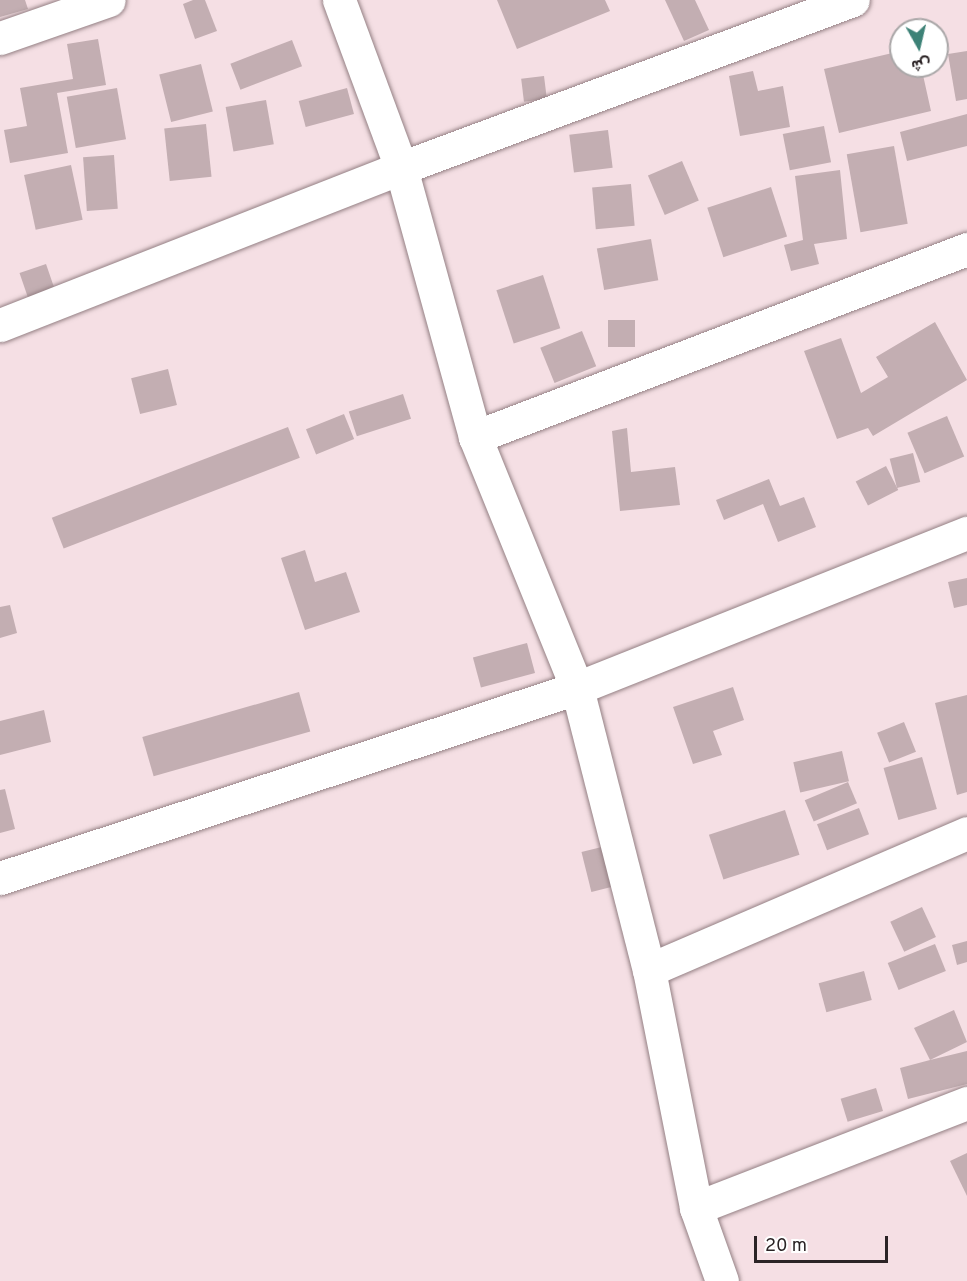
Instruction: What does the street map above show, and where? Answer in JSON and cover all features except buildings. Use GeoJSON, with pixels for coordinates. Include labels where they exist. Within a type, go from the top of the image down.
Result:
{"type":"FeatureCollection","features":[{"type":"Feature","properties":{"kind":"street"},"geometry":{"type":"LineString","coordinates":[[0,38],[109,0]]}},
{"type":"Feature","properties":{"kind":"street"},"geometry":{"type":"LineString","coordinates":[[339,0],[401,168],[475,437],[578,688],[648,970],[696,1208],[722,1281]]}},
{"type":"Feature","properties":{"kind":"street"},"geometry":{"type":"LineString","coordinates":[[0,325],[401,168],[853,0]]}},
{"type":"Feature","properties":{"kind":"street"},"geometry":{"type":"LineString","coordinates":[[475,437],[967,249]]}},
{"type":"Feature","properties":{"kind":"street"},"geometry":{"type":"LineString","coordinates":[[0,878],[578,688],[967,533]]}},
{"type":"Feature","properties":{"kind":"street"},"geometry":{"type":"LineString","coordinates":[[648,970],[967,833]]}},
{"type":"Feature","properties":{"kind":"street"},"geometry":{"type":"LineString","coordinates":[[696,1208],[967,1103]]}}]}
